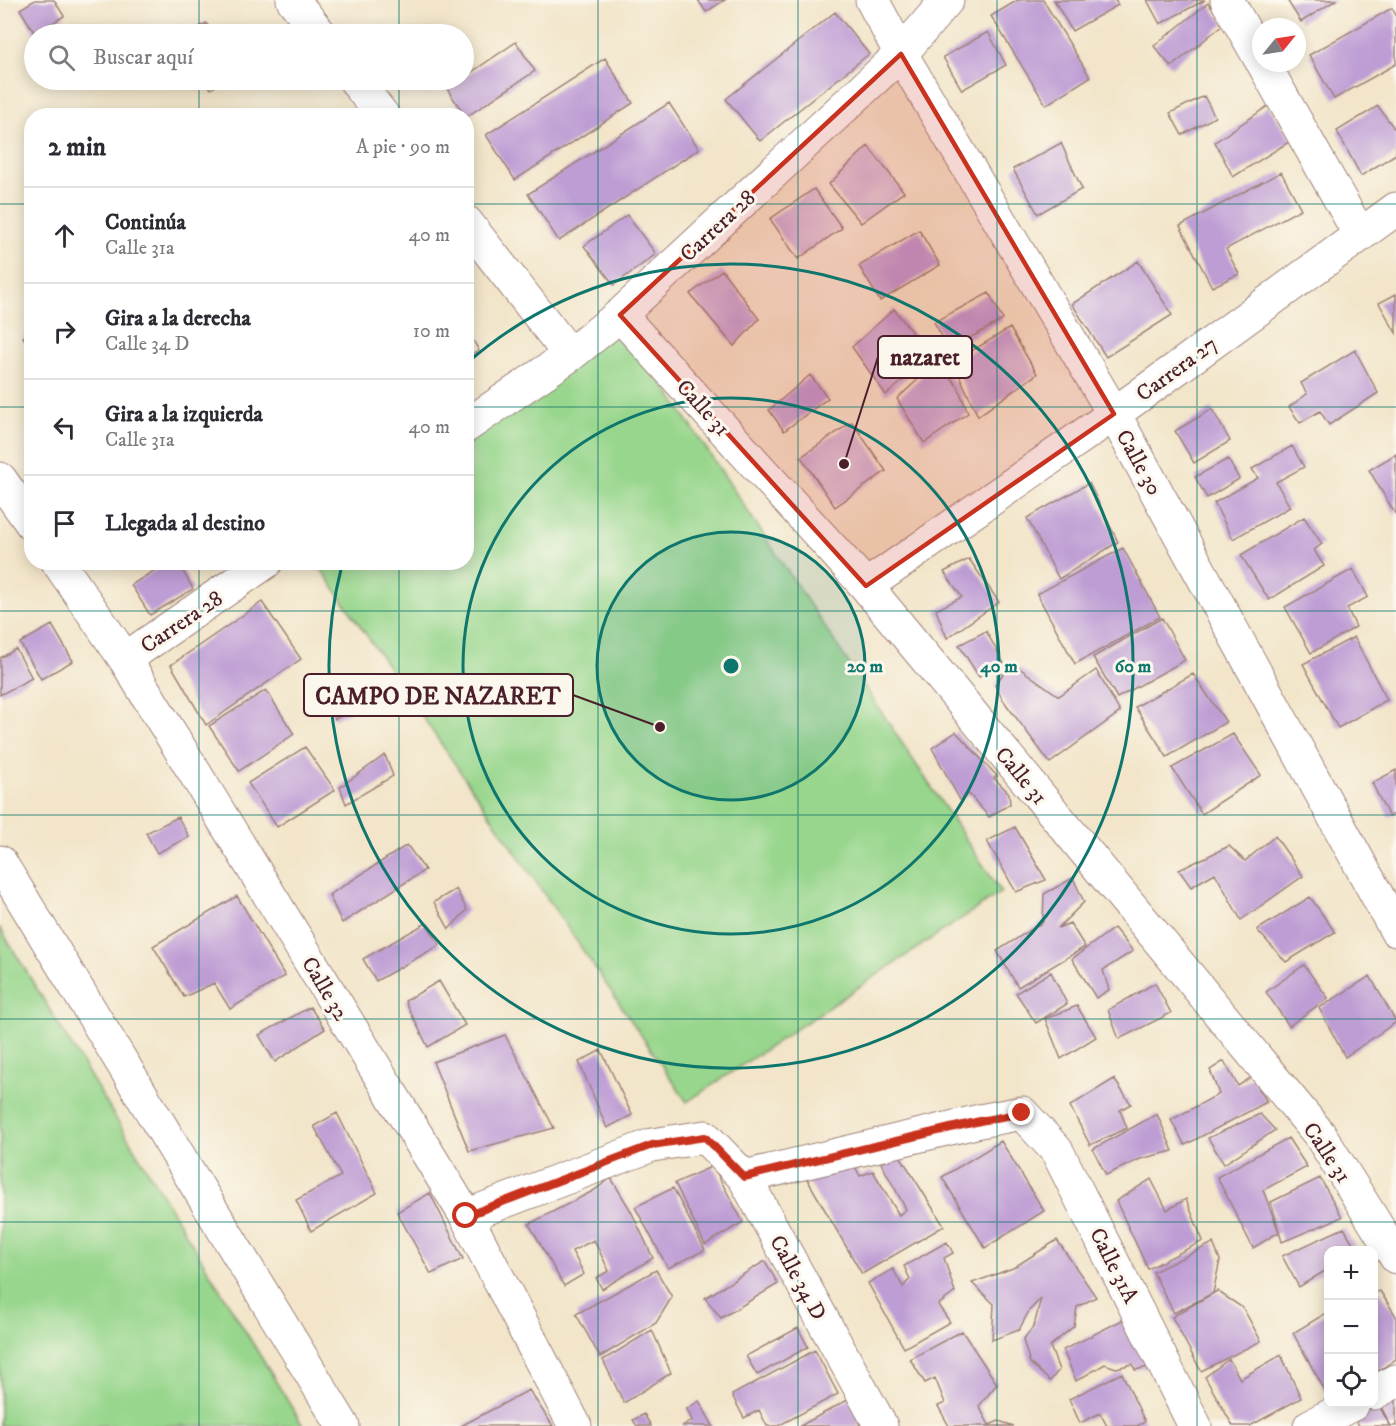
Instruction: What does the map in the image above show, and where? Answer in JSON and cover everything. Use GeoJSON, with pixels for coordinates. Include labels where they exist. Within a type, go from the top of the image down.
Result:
{"type":"FeatureCollection","features":[{"type":"Feature","properties":{"kind":"street"},"geometry":{"type":"LineString","coordinates":[[293,0],[312,24]]}},
{"type":"Feature","properties":{"kind":"street","name":"Calle 30"},"geometry":{"type":"LineString","coordinates":[[872,0],[901,54],[1114,414],[1396,930]]}},
{"type":"Feature","properties":{"kind":"street","name":"Carrera 28"},"geometry":{"type":"LineString","coordinates":[[474,421],[570,355],[620,315],[901,54],[947,0]]}},
{"type":"Feature","properties":{"kind":"street"},"geometry":{"type":"LineString","coordinates":[[1227,0],[1252,44]]}},
{"type":"Feature","properties":{"kind":"street"},"geometry":{"type":"LineString","coordinates":[[1268,72],[1360,235]]}},
{"type":"Feature","properties":{"kind":"street"},"geometry":{"type":"LineString","coordinates":[[363,90],[377,108]]}},
{"type":"Feature","properties":{"kind":"street","name":"Carrera 27"},"geometry":{"type":"LineString","coordinates":[[866,586],[1114,414],[1396,209]]}},
{"type":"Feature","properties":{"kind":"street"},"geometry":{"type":"LineString","coordinates":[[474,232],[570,355]]}},
{"type":"Feature","properties":{"kind":"street","name":"Calle 31"},"geometry":{"type":"LineString","coordinates":[[620,315],[866,586],[1320,1135],[1396,1257]]}},
{"type":"Feature","properties":{"kind":"street"},"geometry":{"type":"LineString","coordinates":[[0,479],[24,513]]}},
{"type":"Feature","properties":{"kind":"street","name":"Calle 32"},"geometry":{"type":"LineString","coordinates":[[64,570],[125,659],[466,1216],[575,1426]]}},
{"type":"Feature","properties":{"kind":"street","name":"Carrera 28"},"geometry":{"type":"LineString","coordinates":[[125,659],[254,570]]}},
{"type":"Feature","properties":{"kind":"street"},"geometry":{"type":"LineString","coordinates":[[0,862],[343,1426]]}},
{"type":"Feature","properties":{"kind":"street","name":"Calle 31A"},"geometry":{"type":"LineString","coordinates":[[744,1177],[1022,1113],[1057,1151],[1195,1426]]}},
{"type":"Feature","properties":{"kind":"street","name":"Calle 34 D"},"geometry":{"type":"LineString","coordinates":[[466,1216],[652,1145],[705,1137],[744,1177],[881,1426]]}},
{"type":"Feature","properties":{"kind":"street"},"geometry":{"type":"LineString","coordinates":[[1378,1391],[1396,1381]]}},
{"type":"Feature","properties":{"kind":"street"},"geometry":{"type":"LineString","coordinates":[[1311,1426],[1345,1408]]}},
{"type":"Feature","properties":{"kind":"highlighted area"},"geometry":{"type":"Polygon","coordinates":[[[901,54],[1114,414],[866,586],[620,315],[901,54]]]}},
{"type":"Feature","properties":{"kind":"green space"},"geometry":{"type":"Polygon","coordinates":[[[624,325],[1001,892],[687,1102],[322,570],[474,570],[474,439],[624,325]]]}},
{"type":"Feature","properties":{"kind":"green space"},"geometry":{"type":"Polygon","coordinates":[[[0,928],[303,1426],[0,1426],[0,928]]]}},
{"type":"Feature","properties":{"kind":"building"},"geometry":{"type":"Polygon","coordinates":[[[35,0],[54,0],[64,16],[51,24],[29,24],[20,9],[35,0]]]}},
{"type":"Feature","properties":{"kind":"building"},"geometry":{"type":"Polygon","coordinates":[[[698,0],[725,0],[706,12],[698,0]]]}},
{"type":"Feature","properties":{"kind":"building"},"geometry":{"type":"Polygon","coordinates":[[[1018,0],[1043,0],[1090,77],[1046,105],[991,16],[1018,0]]]}},
{"type":"Feature","properties":{"kind":"building"},"geometry":{"type":"Polygon","coordinates":[[[1054,0],[1115,0],[1118,5],[1072,31],[1054,0]]]}},
{"type":"Feature","properties":{"kind":"building"},"geometry":{"type":"Polygon","coordinates":[[[1147,0],[1205,0],[1160,24],[1147,0]]]}},
{"type":"Feature","properties":{"kind":"building"},"geometry":{"type":"Polygon","coordinates":[[[1287,0],[1336,0],[1306,19],[1298,18],[1287,0]]]}},
{"type":"Feature","properties":{"kind":"building"},"geometry":{"type":"Polygon","coordinates":[[[1208,3],[1224,24],[1171,67],[1154,46],[1208,3]]]}},
{"type":"Feature","properties":{"kind":"building"},"geometry":{"type":"Polygon","coordinates":[[[1392,8],[1396,15],[1396,64],[1334,99],[1309,55],[1392,8]]]}},
{"type":"Feature","properties":{"kind":"building"},"geometry":{"type":"Polygon","coordinates":[[[835,12],[869,54],[760,141],[726,99],[835,12]]]}},
{"type":"Feature","properties":{"kind":"building"},"geometry":{"type":"Polygon","coordinates":[[[988,32],[1006,65],[962,90],[943,57],[988,32]]]}},
{"type":"Feature","properties":{"kind":"building"},"geometry":{"type":"Polygon","coordinates":[[[516,42],[535,71],[474,112],[474,108],[460,108],[448,90],[474,90],[474,71],[516,42]]]}},
{"type":"Feature","properties":{"kind":"building"},"geometry":{"type":"Polygon","coordinates":[[[605,58],[633,103],[515,180],[486,135],[605,58]]]}},
{"type":"Feature","properties":{"kind":"building"},"geometry":{"type":"Polygon","coordinates":[[[1204,96],[1215,117],[1182,135],[1170,113],[1204,96]]]}},
{"type":"Feature","properties":{"kind":"building"},"geometry":{"type":"Polygon","coordinates":[[[669,103],[699,149],[559,241],[528,194],[669,103]]]}},
{"type":"Feature","properties":{"kind":"building"},"geometry":{"type":"Polygon","coordinates":[[[1268,106],[1292,140],[1233,177],[1215,142],[1268,106]]]}},
{"type":"Feature","properties":{"kind":"building"},"geometry":{"type":"Polygon","coordinates":[[[1378,106],[1396,131],[1396,154],[1361,176],[1337,131],[1378,106]]]}},
{"type":"Feature","properties":{"kind":"building"},"geometry":{"type":"Polygon","coordinates":[[[1061,143],[1082,189],[1038,214],[1013,169],[1061,143]]]}},
{"type":"Feature","properties":{"kind":"building"},"geometry":{"type":"Polygon","coordinates":[[[868,146],[904,192],[861,223],[829,184],[868,146]]]}},
{"type":"Feature","properties":{"kind":"building"},"geometry":{"type":"Polygon","coordinates":[[[1281,172],[1301,209],[1226,249],[1239,274],[1212,287],[1180,226],[1281,172]]]}},
{"type":"Feature","properties":{"kind":"building"},"geometry":{"type":"Polygon","coordinates":[[[814,189],[842,228],[798,259],[770,219],[814,189]]]}},
{"type":"Feature","properties":{"kind":"building"},"geometry":{"type":"Polygon","coordinates":[[[627,215],[656,254],[614,285],[584,246],[627,215]]]}},
{"type":"Feature","properties":{"kind":"building"},"geometry":{"type":"Polygon","coordinates":[[[919,230],[940,265],[880,301],[859,266],[919,230]]]}},
{"type":"Feature","properties":{"kind":"building"},"geometry":{"type":"Polygon","coordinates":[[[1138,261],[1172,315],[1106,357],[1072,304],[1138,261]]]}},
{"type":"Feature","properties":{"kind":"building"},"geometry":{"type":"Polygon","coordinates":[[[722,270],[759,319],[734,346],[690,294],[722,270]]]}},
{"type":"Feature","properties":{"kind":"building"},"geometry":{"type":"Polygon","coordinates":[[[989,293],[1003,320],[949,349],[934,322],[989,293]]]}},
{"type":"Feature","properties":{"kind":"building"},"geometry":{"type":"Polygon","coordinates":[[[1396,294],[1396,333],[1379,303],[1396,294]]]}},
{"type":"Feature","properties":{"kind":"building"},"geometry":{"type":"Polygon","coordinates":[[[894,309],[931,357],[886,395],[852,347],[894,309]]]}},
{"type":"Feature","properties":{"kind":"building"},"geometry":{"type":"Polygon","coordinates":[[[1010,328],[1037,374],[978,416],[953,362],[1010,328]]]}},
{"type":"Feature","properties":{"kind":"building"},"geometry":{"type":"Polygon","coordinates":[[[474,342],[479,351],[474,353],[474,342]]]}},
{"type":"Feature","properties":{"kind":"building"},"geometry":{"type":"Polygon","coordinates":[[[1355,350],[1378,393],[1329,425],[1320,411],[1300,423],[1289,407],[1307,394],[1301,383],[1355,350]]]}},
{"type":"Feature","properties":{"kind":"building"},"geometry":{"type":"Polygon","coordinates":[[[938,361],[958,387],[968,413],[924,443],[897,399],[938,361]]]}},
{"type":"Feature","properties":{"kind":"building"},"geometry":{"type":"Polygon","coordinates":[[[810,375],[828,398],[784,431],[769,410],[810,375]]]}},
{"type":"Feature","properties":{"kind":"building"},"geometry":{"type":"Polygon","coordinates":[[[1212,409],[1230,441],[1194,463],[1175,431],[1212,409]]]}},
{"type":"Feature","properties":{"kind":"building"},"geometry":{"type":"Polygon","coordinates":[[[852,422],[886,471],[835,507],[801,457],[852,422]]]}},
{"type":"Feature","properties":{"kind":"building"},"geometry":{"type":"Polygon","coordinates":[[[1292,446],[1304,467],[1276,482],[1290,507],[1233,539],[1214,503],[1258,478],[1252,469],[1292,446]]]}},
{"type":"Feature","properties":{"kind":"building"},"geometry":{"type":"Polygon","coordinates":[[[1396,454],[1396,515],[1369,470],[1396,454]]]}},
{"type":"Feature","properties":{"kind":"building"},"geometry":{"type":"Polygon","coordinates":[[[1228,459],[1239,479],[1207,498],[1195,477],[1228,459]]]}},
{"type":"Feature","properties":{"kind":"building"},"geometry":{"type":"Polygon","coordinates":[[[1089,483],[1118,542],[1059,579],[1027,518],[1089,483]]]}},
{"type":"Feature","properties":{"kind":"building"},"geometry":{"type":"Polygon","coordinates":[[[1304,517],[1322,544],[1314,550],[1324,566],[1269,600],[1241,555],[1304,517]]]}},
{"type":"Feature","properties":{"kind":"building"},"geometry":{"type":"Polygon","coordinates":[[[1123,548],[1160,617],[1075,664],[1037,594],[1123,548]]]}},
{"type":"Feature","properties":{"kind":"building"},"geometry":{"type":"Polygon","coordinates":[[[969,559],[999,602],[947,638],[936,610],[962,597],[944,572],[969,559]]]}},
{"type":"Feature","properties":{"kind":"building"},"geometry":{"type":"Polygon","coordinates":[[[1353,569],[1368,597],[1347,608],[1356,627],[1311,653],[1285,607],[1353,569]]]}},
{"type":"Feature","properties":{"kind":"building"},"geometry":{"type":"Polygon","coordinates":[[[155,570],[182,570],[193,589],[150,615],[131,585],[155,570]]]}},
{"type":"Feature","properties":{"kind":"building"},"geometry":{"type":"Polygon","coordinates":[[[262,602],[301,659],[206,725],[171,665],[262,602]]]}},
{"type":"Feature","properties":{"kind":"building"},"geometry":{"type":"Polygon","coordinates":[[[1162,618],[1185,660],[1117,698],[1093,657],[1162,618]]]}},
{"type":"Feature","properties":{"kind":"building"},"geometry":{"type":"Polygon","coordinates":[[[52,625],[73,661],[41,679],[20,643],[52,625]]]}},
{"type":"Feature","properties":{"kind":"building"},"geometry":{"type":"Polygon","coordinates":[[[986,631],[1004,664],[979,677],[959,645],[986,631]]]}},
{"type":"Feature","properties":{"kind":"building"},"geometry":{"type":"Polygon","coordinates":[[[1354,637],[1387,700],[1338,728],[1303,664],[1354,637]]]}},
{"type":"Feature","properties":{"kind":"building"},"geometry":{"type":"Polygon","coordinates":[[[16,649],[32,678],[0,695],[0,658],[16,649]]]}},
{"type":"Feature","properties":{"kind":"building"},"geometry":{"type":"Polygon","coordinates":[[[1015,665],[1059,696],[1096,670],[1120,712],[1050,763],[1003,700],[995,685],[1009,666],[1015,665]]]}},
{"type":"Feature","properties":{"kind":"building"},"geometry":{"type":"Polygon","coordinates":[[[1193,674],[1226,722],[1167,757],[1135,707],[1193,674]]]}},
{"type":"Feature","properties":{"kind":"building"},"geometry":{"type":"Polygon","coordinates":[[[266,690],[294,734],[239,771],[209,726],[266,690]]]}},
{"type":"Feature","properties":{"kind":"building"},"geometry":{"type":"Polygon","coordinates":[[[344,690],[351,711],[335,719],[325,699],[344,690]]]}},
{"type":"Feature","properties":{"kind":"building"},"geometry":{"type":"Polygon","coordinates":[[[956,732],[997,776],[994,778],[1009,793],[1010,804],[989,817],[969,794],[960,800],[932,748],[956,732]]]}},
{"type":"Feature","properties":{"kind":"building"},"geometry":{"type":"Polygon","coordinates":[[[1233,734],[1261,775],[1202,814],[1172,768],[1233,734]]]}},
{"type":"Feature","properties":{"kind":"building"},"geometry":{"type":"Polygon","coordinates":[[[305,747],[335,790],[277,827],[248,783],[305,747]]]}},
{"type":"Feature","properties":{"kind":"building"},"geometry":{"type":"Polygon","coordinates":[[[385,755],[393,776],[346,804],[340,787],[385,755]]]}},
{"type":"Feature","properties":{"kind":"building"},"geometry":{"type":"Polygon","coordinates":[[[1396,770],[1396,813],[1389,817],[1372,783],[1396,770]]]}},
{"type":"Feature","properties":{"kind":"building"},"geometry":{"type":"Polygon","coordinates":[[[178,817],[189,837],[157,853],[146,833],[178,817]]]}},
{"type":"Feature","properties":{"kind":"building"},"geometry":{"type":"Polygon","coordinates":[[[1015,827],[1046,880],[1016,892],[987,841],[1015,827]]]}},
{"type":"Feature","properties":{"kind":"building"},"geometry":{"type":"Polygon","coordinates":[[[1275,836],[1303,876],[1241,920],[1215,873],[1191,887],[1179,870],[1229,846],[1245,861],[1275,836]]]}},
{"type":"Feature","properties":{"kind":"building"},"geometry":{"type":"Polygon","coordinates":[[[407,845],[425,870],[342,923],[329,895],[407,845]]]}},
{"type":"Feature","properties":{"kind":"building"},"geometry":{"type":"Polygon","coordinates":[[[1073,878],[1084,902],[1058,928],[1070,923],[1085,947],[1018,987],[997,951],[1043,922],[1044,894],[1073,878]]]}},
{"type":"Feature","properties":{"kind":"building"},"geometry":{"type":"Polygon","coordinates":[[[456,889],[467,910],[449,929],[434,902],[456,889]]]}},
{"type":"Feature","properties":{"kind":"building"},"geometry":{"type":"Polygon","coordinates":[[[237,896],[285,976],[230,1009],[214,983],[184,997],[153,946],[237,896]]]}},
{"type":"Feature","properties":{"kind":"building"},"geometry":{"type":"Polygon","coordinates":[[[1310,897],[1335,932],[1286,962],[1257,930],[1310,897]]]}},
{"type":"Feature","properties":{"kind":"building"},"geometry":{"type":"Polygon","coordinates":[[[426,923],[440,945],[376,981],[363,959],[426,923]]]}},
{"type":"Feature","properties":{"kind":"building"},"geometry":{"type":"Polygon","coordinates":[[[1114,928],[1133,951],[1103,970],[1109,990],[1096,998],[1072,959],[1114,928]]]}},
{"type":"Feature","properties":{"kind":"building"},"geometry":{"type":"Polygon","coordinates":[[[1304,965],[1328,998],[1289,1026],[1266,992],[1304,965]]]}},
{"type":"Feature","properties":{"kind":"building"},"geometry":{"type":"Polygon","coordinates":[[[1051,972],[1067,1004],[1036,1023],[1016,993],[1051,972]]]}},
{"type":"Feature","properties":{"kind":"building"},"geometry":{"type":"Polygon","coordinates":[[[1370,976],[1396,1022],[1345,1057],[1319,1008],[1370,976]]]}},
{"type":"Feature","properties":{"kind":"building"},"geometry":{"type":"Polygon","coordinates":[[[439,981],[465,1025],[428,1047],[405,1001],[439,981]]]}},
{"type":"Feature","properties":{"kind":"building"},"geometry":{"type":"Polygon","coordinates":[[[1155,983],[1171,1013],[1119,1039],[1108,1010],[1155,983]]]}},
{"type":"Feature","properties":{"kind":"building"},"geometry":{"type":"Polygon","coordinates":[[[1077,1006],[1096,1037],[1061,1059],[1045,1019],[1077,1006]]]}},
{"type":"Feature","properties":{"kind":"building"},"geometry":{"type":"Polygon","coordinates":[[[310,1007],[325,1029],[275,1062],[259,1035],[310,1007]]]}},
{"type":"Feature","properties":{"kind":"building"},"geometry":{"type":"Polygon","coordinates":[[[505,1035],[554,1128],[469,1151],[433,1062],[505,1035]]]}},
{"type":"Feature","properties":{"kind":"building"},"geometry":{"type":"Polygon","coordinates":[[[601,1050],[632,1115],[607,1128],[579,1062],[601,1050]]]}},
{"type":"Feature","properties":{"kind":"building"},"geometry":{"type":"Polygon","coordinates":[[[1224,1061],[1238,1086],[1252,1077],[1267,1102],[1185,1145],[1171,1120],[1219,1094],[1210,1070],[1224,1061]]]}},
{"type":"Feature","properties":{"kind":"building"},"geometry":{"type":"Polygon","coordinates":[[[1114,1079],[1131,1104],[1120,1110],[1127,1128],[1090,1145],[1070,1106],[1114,1079]]]}},
{"type":"Feature","properties":{"kind":"building"},"geometry":{"type":"Polygon","coordinates":[[[337,1113],[377,1193],[311,1231],[296,1200],[341,1176],[314,1126],[337,1113]]]}},
{"type":"Feature","properties":{"kind":"building"},"geometry":{"type":"Polygon","coordinates":[[[1157,1114],[1173,1151],[1140,1159],[1106,1175],[1093,1149],[1157,1114]]]}},
{"type":"Feature","properties":{"kind":"building"},"geometry":{"type":"Polygon","coordinates":[[[1260,1114],[1275,1130],[1224,1164],[1208,1138],[1260,1114]]]}},
{"type":"Feature","properties":{"kind":"building"},"geometry":{"type":"Polygon","coordinates":[[[1288,1138],[1307,1167],[1263,1190],[1279,1232],[1253,1248],[1217,1177],[1288,1138]]]}},
{"type":"Feature","properties":{"kind":"building"},"geometry":{"type":"Polygon","coordinates":[[[1001,1141],[1044,1211],[985,1248],[942,1177],[1001,1141]]]}},
{"type":"Feature","properties":{"kind":"building"},"geometry":{"type":"Polygon","coordinates":[[[899,1154],[944,1226],[862,1274],[807,1179],[849,1155],[860,1176],[873,1171],[899,1215],[906,1209],[881,1163],[899,1154]]]}},
{"type":"Feature","properties":{"kind":"building"},"geometry":{"type":"Polygon","coordinates":[[[713,1166],[743,1222],[705,1245],[675,1183],[713,1166]]]}},
{"type":"Feature","properties":{"kind":"building"},"geometry":{"type":"Polygon","coordinates":[[[611,1178],[631,1211],[653,1258],[602,1289],[596,1278],[609,1271],[594,1240],[572,1251],[584,1274],[564,1286],[529,1224],[593,1191],[611,1178]]]}},
{"type":"Feature","properties":{"kind":"building"},"geometry":{"type":"Polygon","coordinates":[[[1320,1178],[1342,1217],[1282,1242],[1271,1202],[1320,1178]]]}},
{"type":"Feature","properties":{"kind":"building"},"geometry":{"type":"Polygon","coordinates":[[[1151,1179],[1167,1210],[1186,1199],[1203,1241],[1148,1269],[1116,1201],[1151,1179]]]}},
{"type":"Feature","properties":{"kind":"building"},"geometry":{"type":"Polygon","coordinates":[[[673,1188],[705,1250],[668,1268],[635,1207],[673,1188]]]}},
{"type":"Feature","properties":{"kind":"building"},"geometry":{"type":"Polygon","coordinates":[[[430,1193],[463,1259],[431,1274],[397,1212],[430,1193]]]}},
{"type":"Feature","properties":{"kind":"building"},"geometry":{"type":"Polygon","coordinates":[[[1344,1228],[1355,1246],[1324,1246],[1324,1271],[1299,1287],[1282,1256],[1344,1228]]]}},
{"type":"Feature","properties":{"kind":"building"},"geometry":{"type":"Polygon","coordinates":[[[1057,1240],[1096,1297],[1077,1307],[1074,1326],[1050,1346],[1059,1370],[1050,1381],[1030,1363],[1023,1340],[1034,1326],[1041,1298],[1029,1311],[1019,1330],[992,1340],[994,1304],[972,1283],[1013,1268],[1057,1240]]]}},
{"type":"Feature","properties":{"kind":"building"},"geometry":{"type":"Polygon","coordinates":[[[947,1242],[953,1253],[944,1258],[955,1292],[938,1305],[950,1322],[904,1348],[868,1283],[893,1269],[903,1287],[910,1279],[904,1266],[947,1242]]]}},
{"type":"Feature","properties":{"kind":"building"},"geometry":{"type":"Polygon","coordinates":[[[1213,1243],[1220,1260],[1213,1293],[1174,1313],[1153,1272],[1213,1243]]]}},
{"type":"Feature","properties":{"kind":"building"},"geometry":{"type":"Polygon","coordinates":[[[765,1261],[778,1284],[721,1318],[705,1298],[765,1261]]]}},
{"type":"Feature","properties":{"kind":"building"},"geometry":{"type":"Polygon","coordinates":[[[656,1270],[672,1297],[656,1323],[600,1357],[576,1314],[656,1270]]]}},
{"type":"Feature","properties":{"kind":"building"},"geometry":{"type":"Polygon","coordinates":[[[1217,1291],[1243,1308],[1261,1341],[1201,1371],[1172,1317],[1217,1291]]]}},
{"type":"Feature","properties":{"kind":"building"},"geometry":{"type":"Polygon","coordinates":[[[1380,1291],[1396,1316],[1396,1359],[1378,1371],[1378,1300],[1378,1292],[1380,1291]]]}},
{"type":"Feature","properties":{"kind":"building"},"geometry":{"type":"Polygon","coordinates":[[[1324,1314],[1324,1389],[1293,1333],[1324,1314]]]}},
{"type":"Feature","properties":{"kind":"building"},"geometry":{"type":"Polygon","coordinates":[[[1126,1318],[1153,1366],[1135,1370],[1133,1364],[1116,1368],[1105,1364],[1076,1381],[1063,1350],[1126,1318]]]}},
{"type":"Feature","properties":{"kind":"building"},"geometry":{"type":"Polygon","coordinates":[[[798,1328],[808,1347],[757,1375],[746,1356],[798,1328]]]}},
{"type":"Feature","properties":{"kind":"building"},"geometry":{"type":"Polygon","coordinates":[[[652,1330],[671,1373],[624,1403],[603,1360],[652,1330]]]}},
{"type":"Feature","properties":{"kind":"building"},"geometry":{"type":"Polygon","coordinates":[[[962,1331],[997,1384],[979,1406],[989,1425],[999,1421],[1014,1426],[949,1426],[938,1406],[945,1403],[935,1378],[925,1383],[910,1359],[962,1331]]]}},
{"type":"Feature","properties":{"kind":"building"},"geometry":{"type":"Polygon","coordinates":[[[815,1350],[838,1394],[778,1426],[767,1426],[759,1410],[744,1418],[732,1395],[815,1350]]]}},
{"type":"Feature","properties":{"kind":"building"},"geometry":{"type":"Polygon","coordinates":[[[1281,1355],[1301,1398],[1250,1426],[1233,1426],[1205,1377],[1229,1359],[1240,1379],[1281,1355]]]}},
{"type":"Feature","properties":{"kind":"building"},"geometry":{"type":"Polygon","coordinates":[[[1122,1373],[1145,1422],[1137,1426],[1107,1426],[1100,1413],[1080,1423],[1069,1399],[1122,1373]]]}},
{"type":"Feature","properties":{"kind":"building"},"geometry":{"type":"Polygon","coordinates":[[[529,1390],[553,1426],[461,1426],[529,1390]]]}},
{"type":"Feature","properties":{"kind":"building"},"geometry":{"type":"Polygon","coordinates":[[[1396,1396],[1396,1426],[1391,1426],[1380,1405],[1396,1396]]]}},
{"type":"Feature","properties":{"kind":"building"},"geometry":{"type":"Polygon","coordinates":[[[851,1398],[860,1426],[800,1426],[851,1398]]]}},
{"type":"Feature","properties":{"kind":"building"},"geometry":{"type":"Polygon","coordinates":[[[699,1401],[713,1426],[682,1426],[692,1421],[687,1409],[699,1401]]]}},
{"type":"Feature","properties":{"kind":"building"},"geometry":{"type":"Polygon","coordinates":[[[1378,1404],[1390,1426],[1359,1426],[1354,1416],[1370,1408],[1378,1408],[1378,1404]]]}},
{"type":"Feature","properties":{"kind":"building"},"geometry":{"type":"Polygon","coordinates":[[[644,1414],[651,1426],[637,1426],[633,1420],[644,1414]]]}},
{"type":"Feature","properties":{"kind":"place","name":"nazaret"},"geometry":{"type":"Point","coordinates":[844,464]}},
{"type":"Feature","properties":{"kind":"place","name":"CAMPO DE NAZARET"},"geometry":{"type":"Point","coordinates":[660,727]}},
{"type":"Feature","properties":{"kind":"route"},"geometry":{"type":"LineString","coordinates":[[466,1216],[652,1145],[705,1137],[744,1177],[1022,1113]]}}]}
